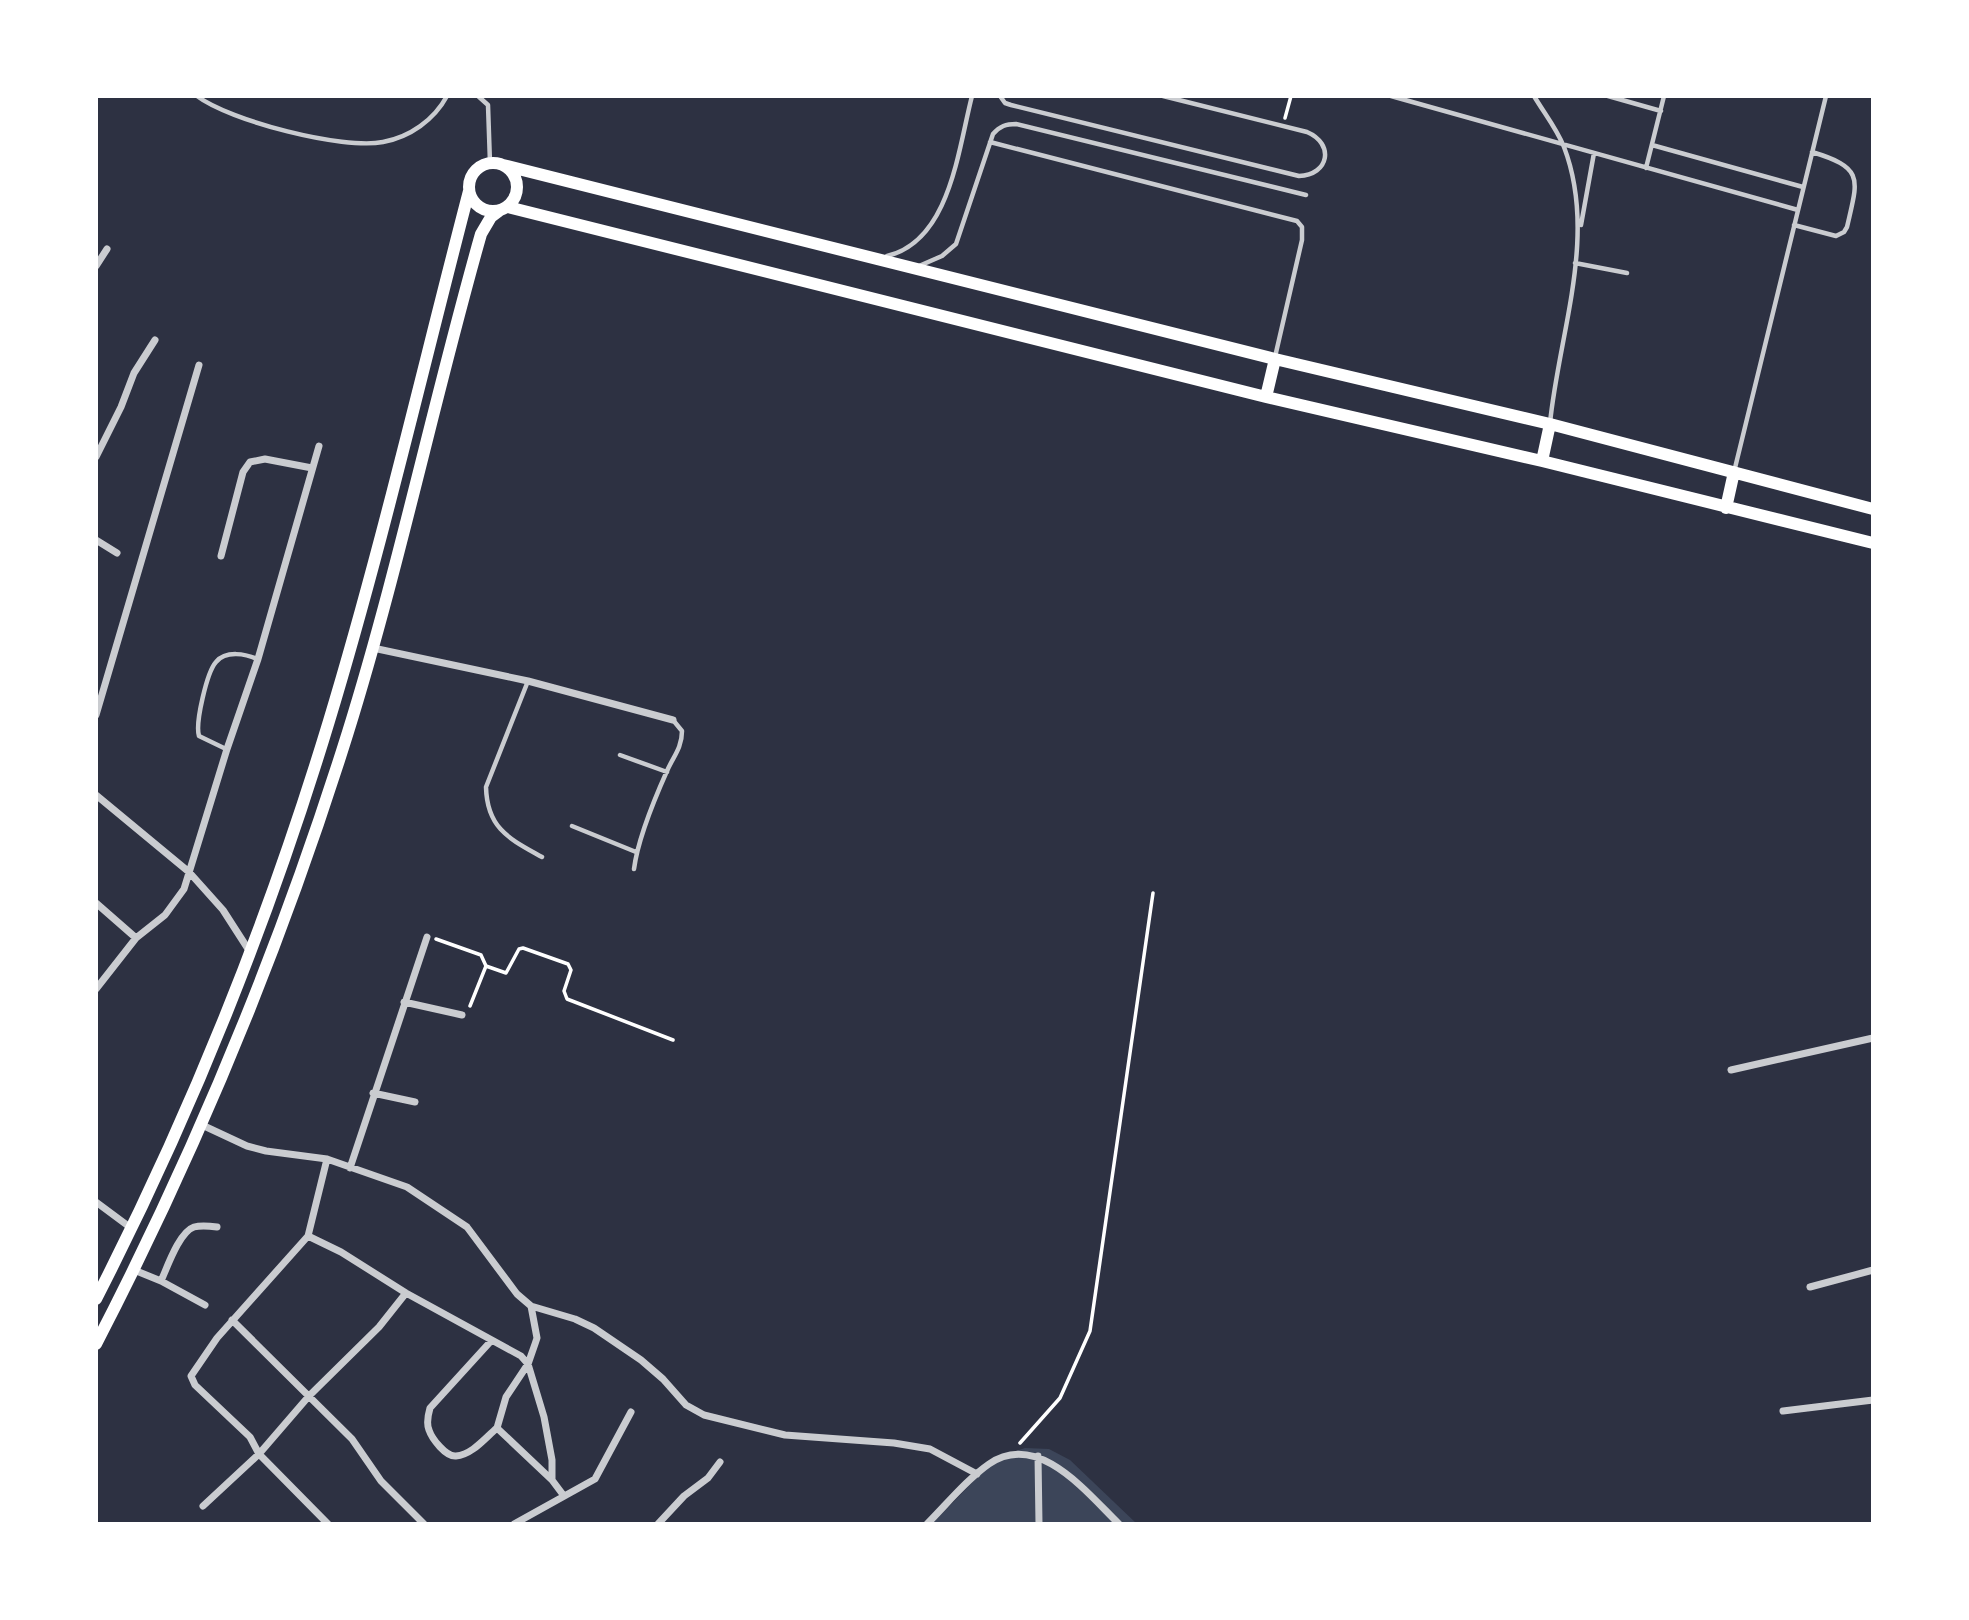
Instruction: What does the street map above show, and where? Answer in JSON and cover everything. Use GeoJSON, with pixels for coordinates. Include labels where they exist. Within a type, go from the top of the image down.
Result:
{"type":"FeatureCollection","features":[{"type":"Feature","properties":{"kind":"main road"},"geometry":{"type":"LineString","coordinates":[[96,1299],[188,1104],[250,952],[303,803],[352,642],[472,175],[480,167],[490,163],[503,165],[1275,359],[1550,424],[1873,509]]}},
{"type":"Feature","properties":{"kind":"main road"},"geometry":{"type":"LineString","coordinates":[[96,1344],[202,1125],[270,959],[323,810],[373,648],[478,243],[485,225],[515,198],[517,187],[512,172],[503,165]]}},
{"type":"Feature","properties":{"kind":"main road"},"geometry":{"type":"LineString","coordinates":[[469,191],[477,206],[487,211],[503,209],[1873,543]]}},
{"type":"Feature","properties":{"kind":"main road"},"geometry":{"type":"LineString","coordinates":[[1266,397],[1275,359]]}},
{"type":"Feature","properties":{"kind":"main road"},"geometry":{"type":"LineString","coordinates":[[1542,461],[1550,424]]}},
{"type":"Feature","properties":{"kind":"main road"},"geometry":{"type":"LineString","coordinates":[[1726,508],[1734,472]]}},
{"type":"Feature","properties":{"kind":"main road"},"geometry":{"type":"LineString","coordinates":[[352,642],[373,648]]}},
{"type":"Feature","properties":{"kind":"main road"},"geometry":{"type":"LineString","coordinates":[[250,952],[270,959]]}},
{"type":"Feature","properties":{"kind":"street"},"geometry":{"type":"LineString","coordinates":[[96,266],[107,249]]}},
{"type":"Feature","properties":{"kind":"street"},"geometry":{"type":"LineString","coordinates":[[96,457],[121,407],[134,373],[155,340]]}},
{"type":"Feature","properties":{"kind":"street"},"geometry":{"type":"LineString","coordinates":[[96,715],[199,365]]}},
{"type":"Feature","properties":{"kind":"street"},"geometry":{"type":"LineString","coordinates":[[96,989],[136,938],[165,915],[178,899],[258,659],[319,446]]}},
{"type":"Feature","properties":{"kind":"street"},"geometry":{"type":"LineString","coordinates":[[221,556],[245,467],[259,459],[312,468]]}},
{"type":"Feature","properties":{"kind":"street"},"geometry":{"type":"LineString","coordinates":[[96,540],[117,552]]}},
{"type":"Feature","properties":{"kind":"street"},"geometry":{"type":"LineString","coordinates":[[373,648],[528,681],[673,720]]}},
{"type":"Feature","properties":{"kind":"street"},"geometry":{"type":"LineString","coordinates":[[96,795],[188,872],[223,909],[250,952]]}},
{"type":"Feature","properties":{"kind":"street"},"geometry":{"type":"LineString","coordinates":[[96,903],[136,938]]}},
{"type":"Feature","properties":{"kind":"street"},"geometry":{"type":"LineString","coordinates":[[350,1168],[427,937]]}},
{"type":"Feature","properties":{"kind":"street"},"geometry":{"type":"LineString","coordinates":[[404,1002],[462,1015]]}},
{"type":"Feature","properties":{"kind":"street"},"geometry":{"type":"LineString","coordinates":[[1731,1070],[1873,1038]]}},
{"type":"Feature","properties":{"kind":"street"},"geometry":{"type":"LineString","coordinates":[[373,1093],[415,1102]]}},
{"type":"Feature","properties":{"kind":"street"},"geometry":{"type":"LineString","coordinates":[[202,1125],[257,1149],[327,1159],[407,1187],[467,1227],[517,1294],[531,1306],[575,1319],[594,1328],[641,1360],[663,1379],[686,1405],[704,1415],[785,1435],[894,1443],[930,1449],[977,1474]]}},
{"type":"Feature","properties":{"kind":"street"},"geometry":{"type":"LineString","coordinates":[[327,1159],[308,1236],[232,1320],[194,1368],[191,1379],[250,1437],[259,1454],[328,1524]]}},
{"type":"Feature","properties":{"kind":"street"},"geometry":{"type":"LineString","coordinates":[[96,1202],[131,1228]]}},
{"type":"Feature","properties":{"kind":"street"},"geometry":{"type":"LineString","coordinates":[[161,1281],[176,1249],[189,1230],[199,1226],[217,1227]]}},
{"type":"Feature","properties":{"kind":"street"},"geometry":{"type":"LineString","coordinates":[[308,1236],[341,1252],[406,1293],[513,1352],[528,1364],[550,1444],[552,1480]]}},
{"type":"Feature","properties":{"kind":"street"},"geometry":{"type":"LineString","coordinates":[[134,1270],[161,1281],[205,1306]]}},
{"type":"Feature","properties":{"kind":"street"},"geometry":{"type":"LineString","coordinates":[[1810,1287],[1873,1270]]}},
{"type":"Feature","properties":{"kind":"street"},"geometry":{"type":"LineString","coordinates":[[203,1507],[259,1454],[309,1396],[379,1326],[406,1293]]}},
{"type":"Feature","properties":{"kind":"street"},"geometry":{"type":"LineString","coordinates":[[491,1341],[430,1408],[428,1423],[431,1433],[450,1455],[457,1456],[478,1445],[497,1428],[506,1397],[528,1364],[537,1338],[531,1306]]}},
{"type":"Feature","properties":{"kind":"street"},"geometry":{"type":"LineString","coordinates":[[232,1320],[352,1439],[381,1481],[425,1524]]}},
{"type":"Feature","properties":{"kind":"street"},"geometry":{"type":"LineString","coordinates":[[1783,1411],[1873,1400]]}},
{"type":"Feature","properties":{"kind":"street"},"geometry":{"type":"LineString","coordinates":[[514,1524],[584,1487],[598,1476],[631,1412]]}},
{"type":"Feature","properties":{"kind":"street"},"geometry":{"type":"LineString","coordinates":[[497,1428],[552,1480],[564,1496]]}},
{"type":"Feature","properties":{"kind":"street"},"geometry":{"type":"LineString","coordinates":[[927,1524],[977,1474],[989,1464],[1009,1455],[1038,1456],[1070,1476],[1119,1524]]}},
{"type":"Feature","properties":{"kind":"street"},"geometry":{"type":"LineString","coordinates":[[1038,1456],[1039,1524]]}},
{"type":"Feature","properties":{"kind":"street"},"geometry":{"type":"LineString","coordinates":[[658,1524],[684,1496],[708,1479],[720,1462]]}},
{"type":"Feature","properties":{"kind":"lane"},"geometry":{"type":"LineString","coordinates":[[197,96],[216,108],[254,121],[320,137],[367,144],[393,139],[418,128],[432,117],[447,96]]}},
{"type":"Feature","properties":{"kind":"lane"},"geometry":{"type":"LineString","coordinates":[[478,96],[488,105],[490,163]]}},
{"type":"Feature","properties":{"kind":"lane"},"geometry":{"type":"LineString","coordinates":[[878,259],[909,247],[922,237],[933,223],[947,192],[972,96]]}},
{"type":"Feature","properties":{"kind":"lane"},"geometry":{"type":"LineString","coordinates":[[999,96],[1011,105],[1298,176],[1308,176],[1317,171],[1323,163],[1325,153],[1317,136],[1163,96]]}},
{"type":"Feature","properties":{"kind":"lane"},"geometry":{"type":"LineString","coordinates":[[1391,96],[1798,209]]}},
{"type":"Feature","properties":{"kind":"lane"},"geometry":{"type":"LineString","coordinates":[[1415,96],[1418,103]]}},
{"type":"Feature","properties":{"kind":"lane"},"geometry":{"type":"LineString","coordinates":[[1534,96],[1563,144],[1576,191],[1578,239]]}},
{"type":"Feature","properties":{"kind":"lane"},"geometry":{"type":"LineString","coordinates":[[1608,96],[1661,111]]}},
{"type":"Feature","properties":{"kind":"lane"},"geometry":{"type":"LineString","coordinates":[[1646,168],[1664,96]]}},
{"type":"Feature","properties":{"kind":"lane"},"geometry":{"type":"LineString","coordinates":[[1734,472],[1826,96]]}},
{"type":"Feature","properties":{"kind":"lane"},"geometry":{"type":"LineString","coordinates":[[912,267],[942,256],[956,244],[990,142],[999,127],[1016,124],[1306,195]]}},
{"type":"Feature","properties":{"kind":"lane"},"geometry":{"type":"LineString","coordinates":[[990,142],[1297,221],[1302,226],[1302,240],[1275,359]]}},
{"type":"Feature","properties":{"kind":"lane"},"geometry":{"type":"LineString","coordinates":[[1652,145],[1804,187]]}},
{"type":"Feature","properties":{"kind":"lane"},"geometry":{"type":"LineString","coordinates":[[1794,225],[1836,236],[1847,227],[1855,194],[1854,177],[1844,163],[1812,152]]}},
{"type":"Feature","properties":{"kind":"lane"},"geometry":{"type":"LineString","coordinates":[[1550,424],[1594,153]]}},
{"type":"Feature","properties":{"kind":"lane"},"geometry":{"type":"LineString","coordinates":[[1575,263],[1627,273]]}},
{"type":"Feature","properties":{"kind":"lane"},"geometry":{"type":"LineString","coordinates":[[227,750],[206,741],[199,736],[197,730],[211,673],[216,662],[225,656],[248,655],[258,659]]}},
{"type":"Feature","properties":{"kind":"lane"},"geometry":{"type":"LineString","coordinates":[[528,681],[486,787],[486,795],[492,814],[505,836],[542,857]]}},
{"type":"Feature","properties":{"kind":"lane"},"geometry":{"type":"LineString","coordinates":[[634,869],[636,852],[667,772],[680,747],[682,735],[673,720]]}},
{"type":"Feature","properties":{"kind":"lane"},"geometry":{"type":"LineString","coordinates":[[620,755],[667,772]]}},
{"type":"Feature","properties":{"kind":"lane"},"geometry":{"type":"LineString","coordinates":[[572,825],[636,852]]}},
{"type":"Feature","properties":{"kind":"path"},"geometry":{"type":"LineString","coordinates":[[1283,126],[1291,96]]}},
{"type":"Feature","properties":{"kind":"path"},"geometry":{"type":"LineString","coordinates":[[1009,1455],[1059,1398],[1090,1331],[1153,893]]}},
{"type":"Feature","properties":{"kind":"path"},"geometry":{"type":"LineString","coordinates":[[427,937],[481,955],[486,965],[506,973],[519,949],[523,948],[570,965],[564,992],[567,999],[673,1040]]}},
{"type":"Feature","properties":{"kind":"path"},"geometry":{"type":"LineString","coordinates":[[462,1015],[474,999],[486,965]]}},
{"type":"Feature","properties":{"kind":"shaded area"},"geometry":{"type":"Polygon","coordinates":[[[1025,1448],[1049,1449],[1070,1460],[1137,1524],[932,1524],[997,1457],[1025,1448]]]}}]}
